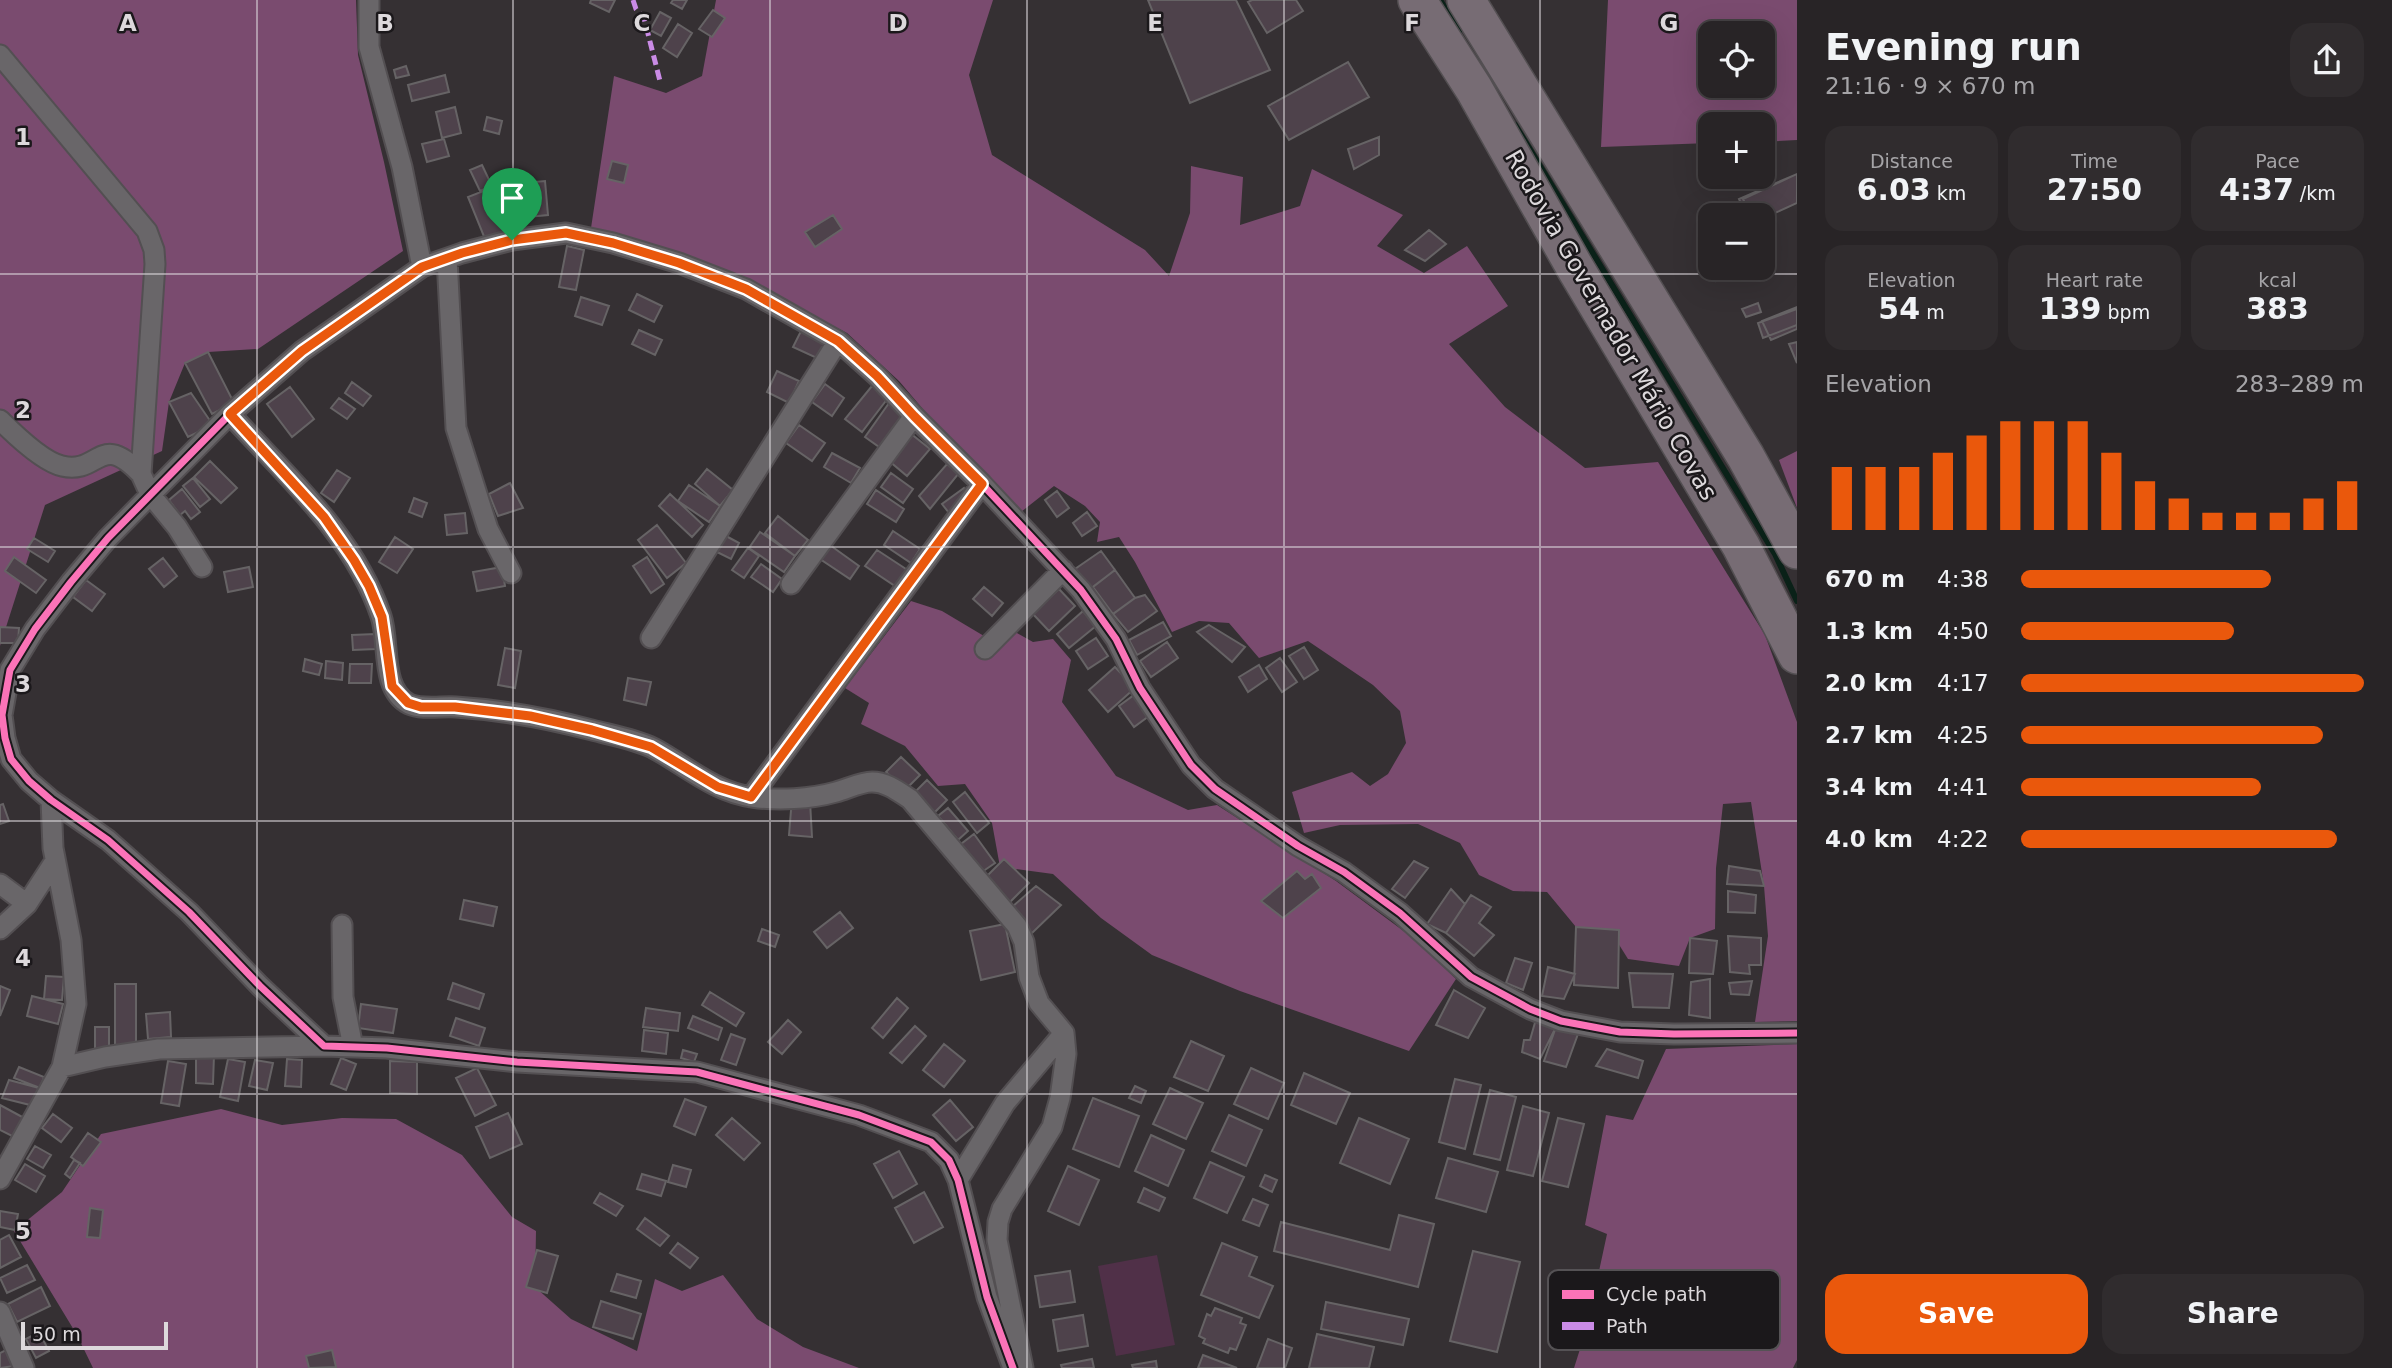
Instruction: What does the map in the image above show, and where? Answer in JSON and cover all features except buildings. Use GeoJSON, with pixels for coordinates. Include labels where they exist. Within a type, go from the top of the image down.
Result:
{"type":"FeatureCollection","features":[{"type":"Feature","properties":{"kind":"highway","name":"Rodovia Governador Mário Covas"},"geometry":{"type":"LineString","coordinates":[[1417,0],[1474,89],[1581,277],[1741,546],[1797,655]]}},
{"type":"Feature","properties":{"kind":"highway","name":"Rodovia Governador Mário Covas"},"geometry":{"type":"LineString","coordinates":[[1466,0],[1745,457],[1797,550]]}},
{"type":"Feature","properties":{"kind":"street"},"geometry":{"type":"LineString","coordinates":[[369,0],[369,47],[402,167],[422,267]]}},
{"type":"Feature","properties":{"kind":"street"},"geometry":{"type":"LineString","coordinates":[[0,55],[148,231],[155,264],[141,474]]}},
{"type":"Feature","properties":{"kind":"street"},"geometry":{"type":"LineString","coordinates":[[324,1046],[260,986],[189,912],[107,840],[29,781],[11,759],[5,738],[2,715],[5,671],[71,582],[150,494],[230,414],[302,351],[422,267],[512,240],[566,233],[613,243],[679,263],[746,289],[838,341],[877,376],[1063,570],[1116,639],[1140,688],[1191,765],[1215,789],[1388,904],[1471,977],[1530,1009],[1561,1021],[1620,1032],[1797,1033]]}},
{"type":"Feature","properties":{"kind":"street"},"geometry":{"type":"LineString","coordinates":[[447,259],[456,428],[488,529],[511,573]]}},
{"type":"Feature","properties":{"kind":"street"},"geometry":{"type":"LineString","coordinates":[[651,638],[838,341]]}},
{"type":"Feature","properties":{"kind":"street"},"geometry":{"type":"LineString","coordinates":[[230,414],[324,517],[354,560],[382,617],[392,686],[408,703],[421,707],[455,707],[530,716],[592,730],[651,747],[718,787],[751,797],[790,798],[832,793],[872,782],[890,786],[910,799],[1017,926],[1024,942],[1029,977],[1039,1003],[1064,1033],[1066,1054],[1060,1098],[1052,1127],[1002,1209],[998,1222],[997,1240],[1023,1368]]}},
{"type":"Feature","properties":{"kind":"street"},"geometry":{"type":"LineString","coordinates":[[791,584],[914,416]]}},
{"type":"Feature","properties":{"kind":"street"},"geometry":{"type":"LineString","coordinates":[[0,420],[20,440],[59,466],[78,467],[109,454],[118,454],[128,460],[141,474],[150,494],[177,527],[202,567]]}},
{"type":"Feature","properties":{"kind":"street"},"geometry":{"type":"LineString","coordinates":[[751,797],[982,484]]}},
{"type":"Feature","properties":{"kind":"street"},"geometry":{"type":"LineString","coordinates":[[985,649],[1063,570]]}},
{"type":"Feature","properties":{"kind":"street"},"geometry":{"type":"LineString","coordinates":[[0,1180],[62,1067],[76,1004],[71,940],[55,861],[51,800]]}},
{"type":"Feature","properties":{"kind":"street"},"geometry":{"type":"LineString","coordinates":[[0,929],[27,904],[55,861]]}},
{"type":"Feature","properties":{"kind":"street"},"geometry":{"type":"LineString","coordinates":[[0,884],[27,904]]}},
{"type":"Feature","properties":{"kind":"street"},"geometry":{"type":"LineString","coordinates":[[342,925],[343,997],[353,1047]]}},
{"type":"Feature","properties":{"kind":"street"},"geometry":{"type":"LineString","coordinates":[[958,1180],[1005,1103],[1064,1033]]}},
{"type":"Feature","properties":{"kind":"street"},"geometry":{"type":"LineString","coordinates":[[62,1067],[159,1049],[353,1047],[517,1062],[697,1072],[859,1115],[931,1142],[949,1160],[958,1180],[987,1297],[1013,1368]]}},
{"type":"Feature","properties":{"kind":"street"},"geometry":{"type":"LineString","coordinates":[[0,1312],[24,1368]]}},
{"type":"Feature","properties":{"kind":"shaded area"},"geometry":{"type":"Polygon","coordinates":[[[0,0],[356,0],[358,55],[403,251],[258,349],[208,352],[185,363],[169,402],[162,451],[45,505],[0,646],[0,0]]]}},
{"type":"Feature","properties":{"kind":"shaded area"},"geometry":{"type":"Polygon","coordinates":[[[716,0],[993,0],[969,75],[992,155],[1145,250],[1169,276],[1190,213],[1191,166],[1243,177],[1240,225],[1300,206],[1312,169],[1403,215],[1377,246],[1424,273],[1467,246],[1508,306],[1449,344],[1505,407],[1585,468],[1658,462],[1765,635],[1797,722],[1797,1021],[1755,1022],[1768,936],[1764,886],[1751,802],[1723,804],[1716,868],[1715,929],[1690,938],[1679,966],[1628,959],[1618,943],[1576,927],[1547,892],[1513,891],[1479,875],[1460,843],[1418,824],[1340,825],[1304,833],[1292,792],[1352,772],[1370,786],[1388,774],[1406,743],[1400,711],[1373,685],[1308,641],[1259,658],[1229,623],[1199,621],[1172,632],[1119,537],[1097,542],[1100,522],[1085,506],[1054,486],[1021,512],[945,435],[899,381],[847,333],[742,279],[649,243],[591,228],[614,76],[666,93],[702,76],[716,0]]]}},
{"type":"Feature","properties":{"kind":"shaded area"},"geometry":{"type":"Polygon","coordinates":[[[1608,0],[1797,0],[1797,140],[1775,141],[1775,112],[1698,112],[1698,143],[1601,147],[1608,0]]]}},
{"type":"Feature","properties":{"kind":"shaded area"},"geometry":{"type":"Polygon","coordinates":[[[1797,451],[1797,508],[1779,460],[1797,451]]]}},
{"type":"Feature","properties":{"kind":"shaded area"},"geometry":{"type":"Polygon","coordinates":[[[911,601],[942,611],[989,639],[1004,626],[1033,642],[1053,639],[1071,660],[1062,702],[1116,776],[1188,810],[1217,805],[1336,881],[1413,938],[1456,979],[1409,1051],[1240,991],[1152,955],[1101,918],[1053,874],[1000,867],[992,823],[965,784],[938,786],[905,746],[861,724],[869,703],[845,688],[911,601]]]}},
{"type":"Feature","properties":{"kind":"shaded area"},"geometry":{"type":"Polygon","coordinates":[[[1797,1044],[1797,1360],[1793,1368],[1574,1368],[1580,1350],[1780,1350],[1780,1270],[1599,1270],[1607,1234],[1585,1225],[1606,1115],[1633,1120],[1666,1049],[1797,1044]]]}},
{"type":"Feature","properties":{"kind":"shaded area"},"geometry":{"type":"Polygon","coordinates":[[[221,1109],[282,1125],[342,1118],[396,1119],[462,1155],[512,1217],[536,1231],[535,1287],[571,1319],[637,1351],[655,1279],[682,1291],[723,1275],[757,1319],[803,1347],[859,1368],[93,1368],[77,1335],[14,1231],[62,1192],[101,1134],[221,1109]]]}},
{"type":"Feature","properties":{"kind":"shaded area"},"geometry":{"type":"Polygon","coordinates":[[[1157,1255],[1175,1345],[1116,1356],[1098,1266],[1157,1255]]]}},
{"type":"Feature","properties":{"kind":"waterway"},"geometry":{"type":"LineString","coordinates":[[1440,0],[1459,31]]}},
{"type":"Feature","properties":{"kind":"waterway"},"geometry":{"type":"LineString","coordinates":[[1515,125],[1775,554],[1797,601]]}},
{"type":"Feature","properties":{"kind":"marked path"},"geometry":{"type":"LineString","coordinates":[[633,0],[636,9],[644,18],[660,81]]}},
{"type":"Feature","properties":{"kind":"cycle path"},"geometry":{"type":"LineString","coordinates":[[1013,1368],[987,1297],[958,1180],[949,1160],[931,1142],[859,1115],[697,1072],[517,1062],[387,1048],[324,1046],[260,986],[189,912],[108,840],[51,800],[29,781],[11,759],[2,715],[10,670],[35,629],[71,582],[108,538],[230,414],[302,351],[422,267],[512,240],[566,233],[613,243],[679,263],[746,289],[838,341],[877,376],[982,484],[1081,590],[1116,639],[1140,688],[1191,765],[1215,789],[1298,846],[1344,872],[1400,913],[1471,977],[1530,1009],[1561,1021],[1620,1032],[1797,1033]]}},
{"type":"Feature","properties":{"kind":"route"},"geometry":{"type":"LineString","coordinates":[[566,233],[613,243],[679,263],[746,289],[838,341],[877,376],[982,484],[751,797],[718,787],[651,747],[592,730],[530,716],[455,707],[421,707],[408,703],[392,686],[382,617],[354,560],[324,517],[230,414],[302,351],[422,267],[512,240],[566,233]]}}]}
